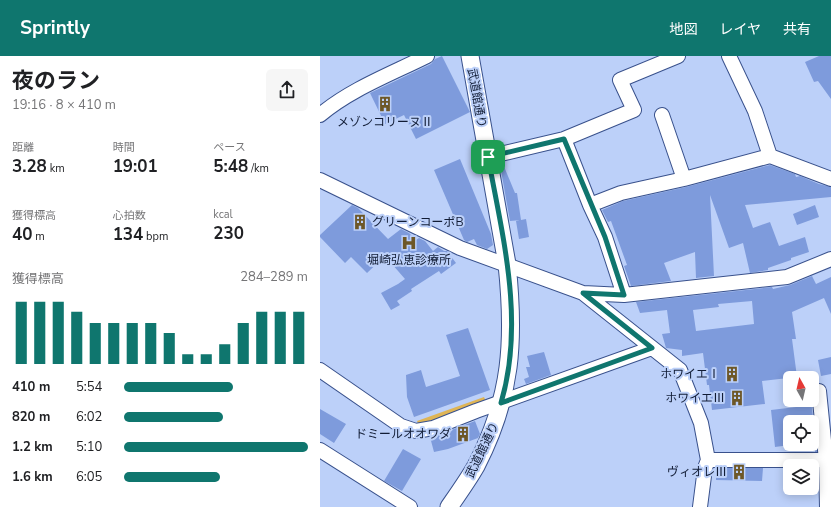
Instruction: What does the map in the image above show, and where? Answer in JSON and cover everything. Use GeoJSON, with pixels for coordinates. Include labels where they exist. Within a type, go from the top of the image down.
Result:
{"type":"FeatureCollection","features":[{"type":"Feature","properties":{"kind":"street"},"geometry":{"type":"LineString","coordinates":[[320,115],[332,105],[356,90],[427,56]]}},
{"type":"Feature","properties":{"kind":"street","name":"武道館通り"},"geometry":{"type":"LineString","coordinates":[[449,507],[476,467],[497,419],[506,388],[511,343],[511,306],[507,264],[470,56]]}},
{"type":"Feature","properties":{"kind":"street"},"geometry":{"type":"LineString","coordinates":[[488,157],[564,139],[634,110],[620,80],[678,56]]}},
{"type":"Feature","properties":{"kind":"street"},"geometry":{"type":"LineString","coordinates":[[729,56],[755,111],[770,156]]}},
{"type":"Feature","properties":{"kind":"street"},"geometry":{"type":"LineString","coordinates":[[662,115],[684,179]]}},
{"type":"Feature","properties":{"kind":"street"},"geometry":{"type":"LineString","coordinates":[[564,139],[590,205],[605,237],[624,295]]}},
{"type":"Feature","properties":{"kind":"street"},"geometry":{"type":"LineString","coordinates":[[590,205],[621,193],[684,179],[770,156],[831,179]]}},
{"type":"Feature","properties":{"kind":"street"},"geometry":{"type":"LineString","coordinates":[[320,180],[460,248],[583,293],[680,370],[701,423],[708,460],[705,468],[700,507]]}},
{"type":"Feature","properties":{"kind":"street"},"geometry":{"type":"LineString","coordinates":[[583,293],[624,295],[787,277],[831,259]]}},
{"type":"Feature","properties":{"kind":"street"},"geometry":{"type":"LineString","coordinates":[[320,370],[401,426],[416,431],[433,428],[652,348]]}},
{"type":"Feature","properties":{"kind":"street"},"geometry":{"type":"LineString","coordinates":[[819,392],[829,460],[827,507]]}},
{"type":"Feature","properties":{"kind":"street"},"geometry":{"type":"LineString","coordinates":[[320,450],[410,507]]}},
{"type":"Feature","properties":{"kind":"street"},"geometry":{"type":"LineString","coordinates":[[708,460],[829,460]]}},
{"type":"Feature","properties":{"kind":"shaded area"},"geometry":{"type":"Polygon","coordinates":[[[484,397],[487,404],[420,428],[417,421],[484,397]]]}},
{"type":"Feature","properties":{"kind":"building"},"geometry":{"type":"Polygon","coordinates":[[[442,56],[470,112],[416,139],[404,115],[385,124],[370,93],[431,64],[435,59],[442,56]]]}},
{"type":"Feature","properties":{"kind":"building"},"geometry":{"type":"Polygon","coordinates":[[[819,56],[831,56],[831,99],[818,81],[814,82],[805,62],[819,56]]]}},
{"type":"Feature","properties":{"kind":"building"},"geometry":{"type":"Polygon","coordinates":[[[460,159],[491,234],[493,245],[487,249],[477,245],[474,239],[467,242],[464,240],[434,170],[460,159]]]}},
{"type":"Feature","properties":{"kind":"building"},"geometry":{"type":"Polygon","coordinates":[[[503,164],[515,193],[517,193],[521,220],[510,221],[500,165],[503,164]]]}},
{"type":"Feature","properties":{"kind":"building"},"geometry":{"type":"Polygon","coordinates":[[[770,165],[795,174],[796,177],[800,176],[831,187],[831,197],[745,205],[753,228],[770,222],[779,246],[805,237],[809,252],[768,268],[768,270],[750,273],[743,243],[729,248],[710,195],[714,276],[696,278],[695,252],[664,263],[671,281],[631,286],[624,266],[627,265],[611,221],[608,222],[602,210],[623,201],[686,187],[770,165]]]}},
{"type":"Feature","properties":{"kind":"building"},"geometry":{"type":"Polygon","coordinates":[[[352,205],[358,208],[388,239],[401,229],[409,233],[416,240],[419,238],[425,241],[433,251],[438,247],[444,251],[447,251],[456,263],[441,274],[439,271],[411,289],[412,291],[397,301],[400,305],[391,310],[381,293],[405,279],[385,256],[367,273],[351,257],[345,263],[320,237],[320,235],[352,205]]]}},
{"type":"Feature","properties":{"kind":"building"},"geometry":{"type":"Polygon","coordinates":[[[815,205],[819,217],[797,225],[793,214],[815,205]]]}},
{"type":"Feature","properties":{"kind":"building"},"geometry":{"type":"Polygon","coordinates":[[[526,219],[529,237],[519,239],[516,221],[526,219]]]}},
{"type":"Feature","properties":{"kind":"building"},"geometry":{"type":"Polygon","coordinates":[[[812,276],[816,284],[831,277],[831,314],[824,298],[792,312],[796,339],[792,339],[796,371],[783,371],[783,379],[762,381],[765,404],[712,410],[703,353],[682,356],[682,350],[666,348],[662,334],[670,333],[667,310],[640,313],[636,302],[772,287],[773,289],[790,285],[812,276]],[[752,301],[718,304],[719,307],[693,310],[696,331],[754,324],[752,301]]]}},
{"type":"Feature","properties":{"kind":"building"},"geometry":{"type":"Polygon","coordinates":[[[468,328],[490,390],[414,417],[407,397],[406,375],[421,370],[426,387],[460,376],[446,335],[468,328]]]}},
{"type":"Feature","properties":{"kind":"building"},"geometry":{"type":"Polygon","coordinates":[[[544,352],[551,375],[526,384],[524,379],[529,377],[526,367],[530,367],[527,356],[544,352]]]}},
{"type":"Feature","properties":{"kind":"building"},"geometry":{"type":"Polygon","coordinates":[[[831,357],[831,374],[821,376],[818,360],[831,357]]]}},
{"type":"Feature","properties":{"kind":"building"},"geometry":{"type":"Polygon","coordinates":[[[812,407],[813,415],[783,415],[783,446],[775,447],[771,410],[812,407]]]}},
{"type":"Feature","properties":{"kind":"building"},"geometry":{"type":"Polygon","coordinates":[[[320,409],[346,424],[334,443],[320,434],[320,409]]]}},
{"type":"Feature","properties":{"kind":"building","name":"ドミールオオワダ"},"geometry":{"type":"Polygon","coordinates":[[[475,421],[480,434],[478,438],[448,449],[434,452],[430,437],[446,433],[475,421]]]}},
{"type":"Feature","properties":{"kind":"building"},"geometry":{"type":"Polygon","coordinates":[[[403,449],[421,459],[402,491],[384,481],[403,449]]]}},
{"type":"Feature","properties":{"kind":"building","name":"ヴィオレⅢ"},"geometry":{"type":"Polygon","coordinates":[[[716,468],[763,468],[762,481],[716,480],[716,468]]]}},
{"type":"Feature","properties":{"kind":"place","name":"メゾンコリーヌⅡ"},"geometry":{"type":"Point","coordinates":[385,104]}},
{"type":"Feature","properties":{"kind":"place","name":"グリーンコーポB"},"geometry":{"type":"Point","coordinates":[360,222]}},
{"type":"Feature","properties":{"kind":"place","name":"堀崎弘恵診療所"},"geometry":{"type":"Point","coordinates":[409,243]}},
{"type":"Feature","properties":{"kind":"place","name":"ホワイエⅠ"},"geometry":{"type":"Point","coordinates":[732,374]}},
{"type":"Feature","properties":{"kind":"place","name":"ホワイエⅢ"},"geometry":{"type":"Point","coordinates":[737,398]}},
{"type":"Feature","properties":{"kind":"place","name":"ドミールオオワダ"},"geometry":{"type":"Point","coordinates":[463,434]}},
{"type":"Feature","properties":{"kind":"place","name":"ヴィオレⅢ"},"geometry":{"type":"Point","coordinates":[739,472]}},
{"type":"Feature","properties":{"kind":"route"},"geometry":{"type":"LineString","coordinates":[[564,139],[590,205],[605,237],[624,295],[583,293],[652,348],[501,403],[506,388],[509,368],[512,321],[511,298],[507,264],[488,157],[564,139]]}}]}
